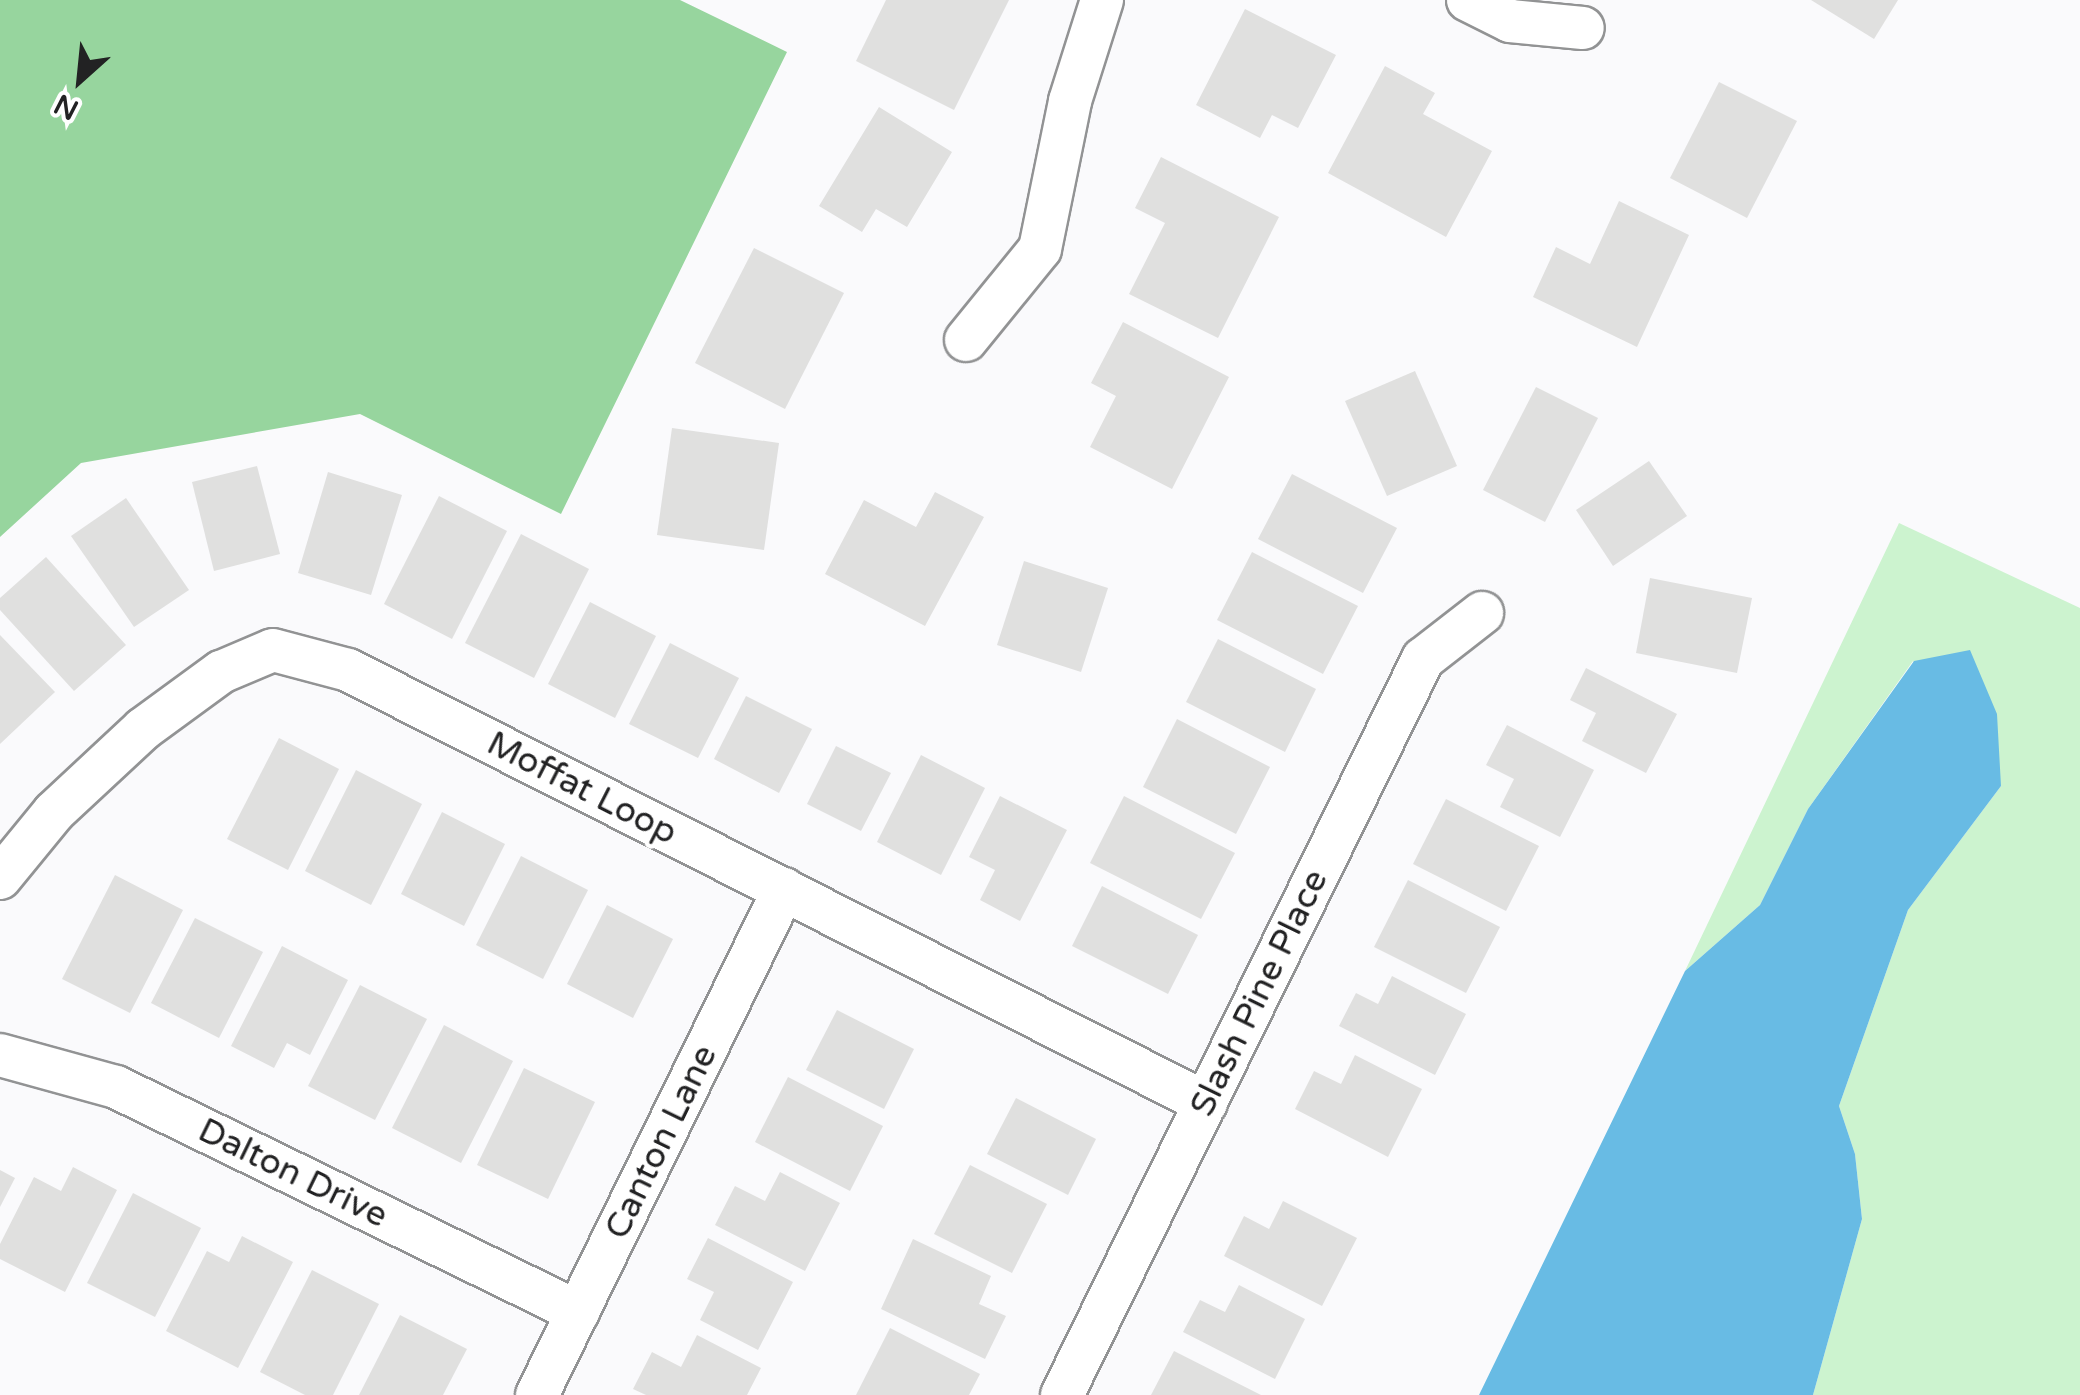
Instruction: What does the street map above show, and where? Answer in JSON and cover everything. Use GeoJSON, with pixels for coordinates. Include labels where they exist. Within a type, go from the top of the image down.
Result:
{"type":"FeatureCollection","features":[{"type":"Feature","properties":{"kind":"street"},"geometry":{"type":"LineString","coordinates":[[966,340],[1040,250],[1070,101],[1102,0]]}},
{"type":"Feature","properties":{"kind":"street"},"geometry":{"type":"LineString","coordinates":[[1468,0],[1510,21],[1583,28]]}},
{"type":"Feature","properties":{"kind":"street","name":"Slash Pine Place"},"geometry":{"type":"LineString","coordinates":[[1062,1395],[1423,660],[1482,613]]}},
{"type":"Feature","properties":{"kind":"street","name":"Moffat Loop"},"geometry":{"type":"LineString","coordinates":[[0,878],[54,812],[144,729],[220,672],[273,650],[348,670],[1206,1102]]}},
{"type":"Feature","properties":{"kind":"street","name":"Canton Lane"},"geometry":{"type":"LineString","coordinates":[[537,1395],[784,889]]}},
{"type":"Feature","properties":{"kind":"street","name":"Dalton Drive"},"geometry":{"type":"LineString","coordinates":[[0,1055],[116,1086],[578,1312]]}},
{"type":"Feature","properties":{"kind":"green space"},"geometry":{"type":"Polygon","coordinates":[[[0,0],[680,0],[787,52],[561,514],[360,414],[81,463],[0,537],[0,0]]]}},
{"type":"Feature","properties":{"kind":"green space"},"geometry":{"type":"Polygon","coordinates":[[[1899,523],[2080,608],[2080,1395],[1813,1395],[1862,1219],[1855,1154],[1839,1106],[1908,910],[2001,786],[1913,661],[1808,809],[1760,905],[1685,971],[1899,523]]]}},
{"type":"Feature","properties":{"kind":"water"},"geometry":{"type":"Polygon","coordinates":[[[1970,650],[1997,714],[2001,786],[1908,910],[1839,1106],[1855,1154],[1862,1219],[1813,1395],[1479,1395],[1685,971],[1760,905],[1808,809],[1914,661],[1970,650]]]}},
{"type":"Feature","properties":{"kind":"building"},"geometry":{"type":"Polygon","coordinates":[[[886,0],[1009,0],[954,110],[856,61],[886,0]]]}},
{"type":"Feature","properties":{"kind":"building"},"geometry":{"type":"Polygon","coordinates":[[[1811,0],[1898,0],[1874,39],[1811,0]]]}},
{"type":"Feature","properties":{"kind":"building"},"geometry":{"type":"Polygon","coordinates":[[[1245,9],[1336,55],[1298,128],[1272,115],[1260,138],[1196,105],[1245,9]]]}},
{"type":"Feature","properties":{"kind":"building"},"geometry":{"type":"Polygon","coordinates":[[[1385,66],[1435,93],[1423,114],[1492,151],[1446,237],[1328,173],[1385,66]]]}},
{"type":"Feature","properties":{"kind":"building"},"geometry":{"type":"Polygon","coordinates":[[[1719,82],[1797,121],[1747,218],[1670,178],[1719,82]]]}},
{"type":"Feature","properties":{"kind":"building"},"geometry":{"type":"Polygon","coordinates":[[[879,107],[952,152],[907,227],[876,209],[862,232],[819,206],[879,107]]]}},
{"type":"Feature","properties":{"kind":"building"},"geometry":{"type":"Polygon","coordinates":[[[1161,157],[1279,217],[1218,338],[1129,294],[1165,223],[1135,208],[1161,157]]]}},
{"type":"Feature","properties":{"kind":"building"},"geometry":{"type":"Polygon","coordinates":[[[1619,201],[1689,235],[1637,347],[1533,297],[1556,247],[1590,264],[1619,201]]]}},
{"type":"Feature","properties":{"kind":"building"},"geometry":{"type":"Polygon","coordinates":[[[754,248],[844,293],[785,409],[695,363],[754,248]]]}},
{"type":"Feature","properties":{"kind":"building"},"geometry":{"type":"Polygon","coordinates":[[[1123,322],[1229,377],[1172,489],[1090,447],[1116,396],[1091,383],[1123,322]]]}},
{"type":"Feature","properties":{"kind":"building"},"geometry":{"type":"Polygon","coordinates":[[[1415,371],[1457,466],[1387,496],[1345,401],[1415,371]]]}},
{"type":"Feature","properties":{"kind":"building"},"geometry":{"type":"Polygon","coordinates":[[[1536,387],[1598,418],[1545,522],[1483,490],[1536,387]]]}},
{"type":"Feature","properties":{"kind":"building"},"geometry":{"type":"Polygon","coordinates":[[[672,428],[779,443],[764,550],[657,535],[672,428]]]}},
{"type":"Feature","properties":{"kind":"building"},"geometry":{"type":"Polygon","coordinates":[[[1649,461],[1687,516],[1613,566],[1576,510],[1649,461]]]}},
{"type":"Feature","properties":{"kind":"building"},"geometry":{"type":"Polygon","coordinates":[[[257,466],[280,554],[214,571],[192,482],[257,466]]]}},
{"type":"Feature","properties":{"kind":"building"},"geometry":{"type":"Polygon","coordinates":[[[328,472],[402,495],[371,595],[298,573],[328,472]]]}},
{"type":"Feature","properties":{"kind":"building"},"geometry":{"type":"Polygon","coordinates":[[[1292,474],[1397,528],[1363,593],[1258,539],[1292,474]]]}},
{"type":"Feature","properties":{"kind":"building"},"geometry":{"type":"Polygon","coordinates":[[[935,492],[984,517],[925,626],[825,574],[864,500],[916,527],[935,492]]]}},
{"type":"Feature","properties":{"kind":"building"},"geometry":{"type":"Polygon","coordinates":[[[439,496],[507,531],[452,639],[384,604],[439,496]]]}},
{"type":"Feature","properties":{"kind":"building"},"geometry":{"type":"Polygon","coordinates":[[[126,498],[189,590],[134,627],[71,536],[126,498]]]}},
{"type":"Feature","properties":{"kind":"building"},"geometry":{"type":"Polygon","coordinates":[[[521,534],[589,569],[534,678],[465,643],[521,534]]]}},
{"type":"Feature","properties":{"kind":"building"},"geometry":{"type":"Polygon","coordinates":[[[1252,552],[1358,606],[1323,674],[1217,620],[1252,552]]]}},
{"type":"Feature","properties":{"kind":"building"},"geometry":{"type":"Polygon","coordinates":[[[46,557],[126,645],[74,691],[0,610],[0,598],[46,557]]]}},
{"type":"Feature","properties":{"kind":"building"},"geometry":{"type":"Polygon","coordinates":[[[1024,561],[1108,588],[1081,672],[997,645],[1024,561]]]}},
{"type":"Feature","properties":{"kind":"building"},"geometry":{"type":"Polygon","coordinates":[[[1650,578],[1752,598],[1737,673],[1636,653],[1650,578]]]}},
{"type":"Feature","properties":{"kind":"building"},"geometry":{"type":"Polygon","coordinates":[[[590,602],[656,636],[615,718],[548,684],[590,602]]]}},
{"type":"Feature","properties":{"kind":"building"},"geometry":{"type":"Polygon","coordinates":[[[0,635],[55,692],[0,744],[0,635]]]}},
{"type":"Feature","properties":{"kind":"building"},"geometry":{"type":"Polygon","coordinates":[[[1218,639],[1316,689],[1285,752],[1186,702],[1218,639]]]}},
{"type":"Feature","properties":{"kind":"building"},"geometry":{"type":"Polygon","coordinates":[[[670,643],[739,678],[698,758],[629,724],[670,643]]]}},
{"type":"Feature","properties":{"kind":"building"},"geometry":{"type":"Polygon","coordinates":[[[1586,668],[1677,714],[1646,773],[1582,741],[1596,713],[1570,700],[1586,668]]]}},
{"type":"Feature","properties":{"kind":"building"},"geometry":{"type":"Polygon","coordinates":[[[746,696],[812,729],[779,793],[714,759],[746,696]]]}},
{"type":"Feature","properties":{"kind":"building"},"geometry":{"type":"Polygon","coordinates":[[[1177,719],[1270,767],[1236,834],[1143,787],[1177,719]]]}},
{"type":"Feature","properties":{"kind":"building"},"geometry":{"type":"Polygon","coordinates":[[[1507,725],[1594,770],[1560,837],[1500,807],[1514,779],[1486,765],[1507,725]]]}},
{"type":"Feature","properties":{"kind":"building"},"geometry":{"type":"Polygon","coordinates":[[[279,738],[339,769],[288,870],[227,839],[279,738]]]}},
{"type":"Feature","properties":{"kind":"building"},"geometry":{"type":"Polygon","coordinates":[[[836,746],[891,773],[861,831],[807,804],[836,746]]]}},
{"type":"Feature","properties":{"kind":"building"},"geometry":{"type":"Polygon","coordinates":[[[921,755],[985,788],[941,875],[877,842],[921,755]]]}},
{"type":"Feature","properties":{"kind":"building"},"geometry":{"type":"Polygon","coordinates":[[[356,770],[422,804],[371,905],[305,871],[356,770]]]}},
{"type":"Feature","properties":{"kind":"building"},"geometry":{"type":"Polygon","coordinates":[[[1000,796],[1067,830],[1020,921],[980,900],[995,870],[969,857],[1000,796]]]}},
{"type":"Feature","properties":{"kind":"building"},"geometry":{"type":"Polygon","coordinates":[[[1124,796],[1235,853],[1201,919],[1090,863],[1124,796]]]}},
{"type":"Feature","properties":{"kind":"building"},"geometry":{"type":"Polygon","coordinates":[[[1446,799],[1539,846],[1506,911],[1413,864],[1446,799]]]}},
{"type":"Feature","properties":{"kind":"building"},"geometry":{"type":"Polygon","coordinates":[[[442,812],[505,844],[464,926],[401,894],[442,812]]]}},
{"type":"Feature","properties":{"kind":"building"},"geometry":{"type":"Polygon","coordinates":[[[521,856],[588,890],[543,979],[476,945],[521,856]]]}},
{"type":"Feature","properties":{"kind":"building"},"geometry":{"type":"Polygon","coordinates":[[[115,875],[183,910],[130,1013],[62,979],[115,875]]]}},
{"type":"Feature","properties":{"kind":"building"},"geometry":{"type":"Polygon","coordinates":[[[1408,880],[1500,927],[1466,993],[1374,947],[1408,880]]]}},
{"type":"Feature","properties":{"kind":"building"},"geometry":{"type":"Polygon","coordinates":[[[1102,886],[1198,935],[1168,994],[1072,946],[1102,886]]]}},
{"type":"Feature","properties":{"kind":"building"},"geometry":{"type":"Polygon","coordinates":[[[607,905],[673,939],[633,1018],[567,984],[607,905]]]}},
{"type":"Feature","properties":{"kind":"building"},"geometry":{"type":"Polygon","coordinates":[[[195,918],[263,952],[219,1038],[151,1003],[195,918]]]}},
{"type":"Feature","properties":{"kind":"building"},"geometry":{"type":"Polygon","coordinates":[[[282,946],[348,980],[310,1055],[287,1043],[274,1068],[231,1046],[282,946]]]}},
{"type":"Feature","properties":{"kind":"building"},"geometry":{"type":"Polygon","coordinates":[[[1392,976],[1466,1014],[1435,1075],[1339,1026],[1356,993],[1378,1004],[1392,976]]]}},
{"type":"Feature","properties":{"kind":"building"},"geometry":{"type":"Polygon","coordinates":[[[360,985],[427,1019],[375,1120],[308,1086],[360,985]]]}},
{"type":"Feature","properties":{"kind":"building"},"geometry":{"type":"Polygon","coordinates":[[[837,1010],[914,1049],[884,1109],[806,1070],[837,1010]]]}},
{"type":"Feature","properties":{"kind":"building"},"geometry":{"type":"Polygon","coordinates":[[[444,1025],[513,1061],[461,1163],[392,1128],[444,1025]]]}},
{"type":"Feature","properties":{"kind":"building"},"geometry":{"type":"Polygon","coordinates":[[[1355,1055],[1422,1089],[1388,1157],[1295,1109],[1314,1071],[1341,1084],[1355,1055]]]}},
{"type":"Feature","properties":{"kind":"building"},"geometry":{"type":"Polygon","coordinates":[[[524,1068],[595,1102],[548,1199],[477,1165],[524,1068]]]}},
{"type":"Feature","properties":{"kind":"building"},"geometry":{"type":"Polygon","coordinates":[[[788,1077],[883,1126],[850,1191],[755,1142],[788,1077]]]}},
{"type":"Feature","properties":{"kind":"building"},"geometry":{"type":"Polygon","coordinates":[[[1016,1098],[1096,1139],[1068,1195],[987,1154],[1016,1098]]]}},
{"type":"Feature","properties":{"kind":"building"},"geometry":{"type":"Polygon","coordinates":[[[970,1165],[1047,1204],[1012,1273],[934,1234],[970,1165]]]}},
{"type":"Feature","properties":{"kind":"building"},"geometry":{"type":"Polygon","coordinates":[[[73,1167],[117,1190],[65,1292],[0,1259],[0,1244],[34,1177],[61,1191],[73,1167]]]}},
{"type":"Feature","properties":{"kind":"building"},"geometry":{"type":"Polygon","coordinates":[[[0,1170],[15,1178],[0,1207],[0,1170]]]}},
{"type":"Feature","properties":{"kind":"building"},"geometry":{"type":"Polygon","coordinates":[[[780,1172],[840,1203],[805,1271],[715,1225],[735,1186],[765,1201],[780,1172]]]}},
{"type":"Feature","properties":{"kind":"building"},"geometry":{"type":"Polygon","coordinates":[[[133,1193],[201,1228],[155,1317],[87,1283],[133,1193]]]}},
{"type":"Feature","properties":{"kind":"building"},"geometry":{"type":"Polygon","coordinates":[[[1283,1201],[1357,1238],[1322,1306],[1224,1256],[1244,1216],[1269,1229],[1283,1201]]]}},
{"type":"Feature","properties":{"kind":"building"},"geometry":{"type":"Polygon","coordinates":[[[242,1236],[293,1262],[238,1368],[166,1331],[207,1251],[229,1262],[242,1236]]]}},
{"type":"Feature","properties":{"kind":"building"},"geometry":{"type":"Polygon","coordinates":[[[708,1238],[793,1282],[758,1350],[700,1320],[714,1292],[687,1279],[708,1238]]]}},
{"type":"Feature","properties":{"kind":"building"},"geometry":{"type":"Polygon","coordinates":[[[913,1239],[991,1276],[979,1304],[1006,1316],[985,1359],[881,1309],[913,1239]]]}},
{"type":"Feature","properties":{"kind":"building"},"geometry":{"type":"Polygon","coordinates":[[[312,1270],[379,1304],[333,1395],[305,1395],[260,1372],[312,1270]]]}},
{"type":"Feature","properties":{"kind":"building"},"geometry":{"type":"Polygon","coordinates":[[[1239,1285],[1305,1319],[1275,1379],[1183,1332],[1200,1300],[1225,1312],[1239,1285]]]}},
{"type":"Feature","properties":{"kind":"building"},"geometry":{"type":"Polygon","coordinates":[[[400,1315],[467,1349],[443,1395],[359,1395],[400,1315]]]}},
{"type":"Feature","properties":{"kind":"building"},"geometry":{"type":"Polygon","coordinates":[[[890,1328],[980,1374],[969,1395],[856,1395],[890,1328]]]}},
{"type":"Feature","properties":{"kind":"building"},"geometry":{"type":"Polygon","coordinates":[[[697,1335],[761,1368],[747,1395],[646,1395],[633,1389],[652,1352],[681,1367],[697,1335]]]}},
{"type":"Feature","properties":{"kind":"building"},"geometry":{"type":"Polygon","coordinates":[[[1174,1351],[1261,1395],[1151,1395],[1174,1351]]]}}]}
